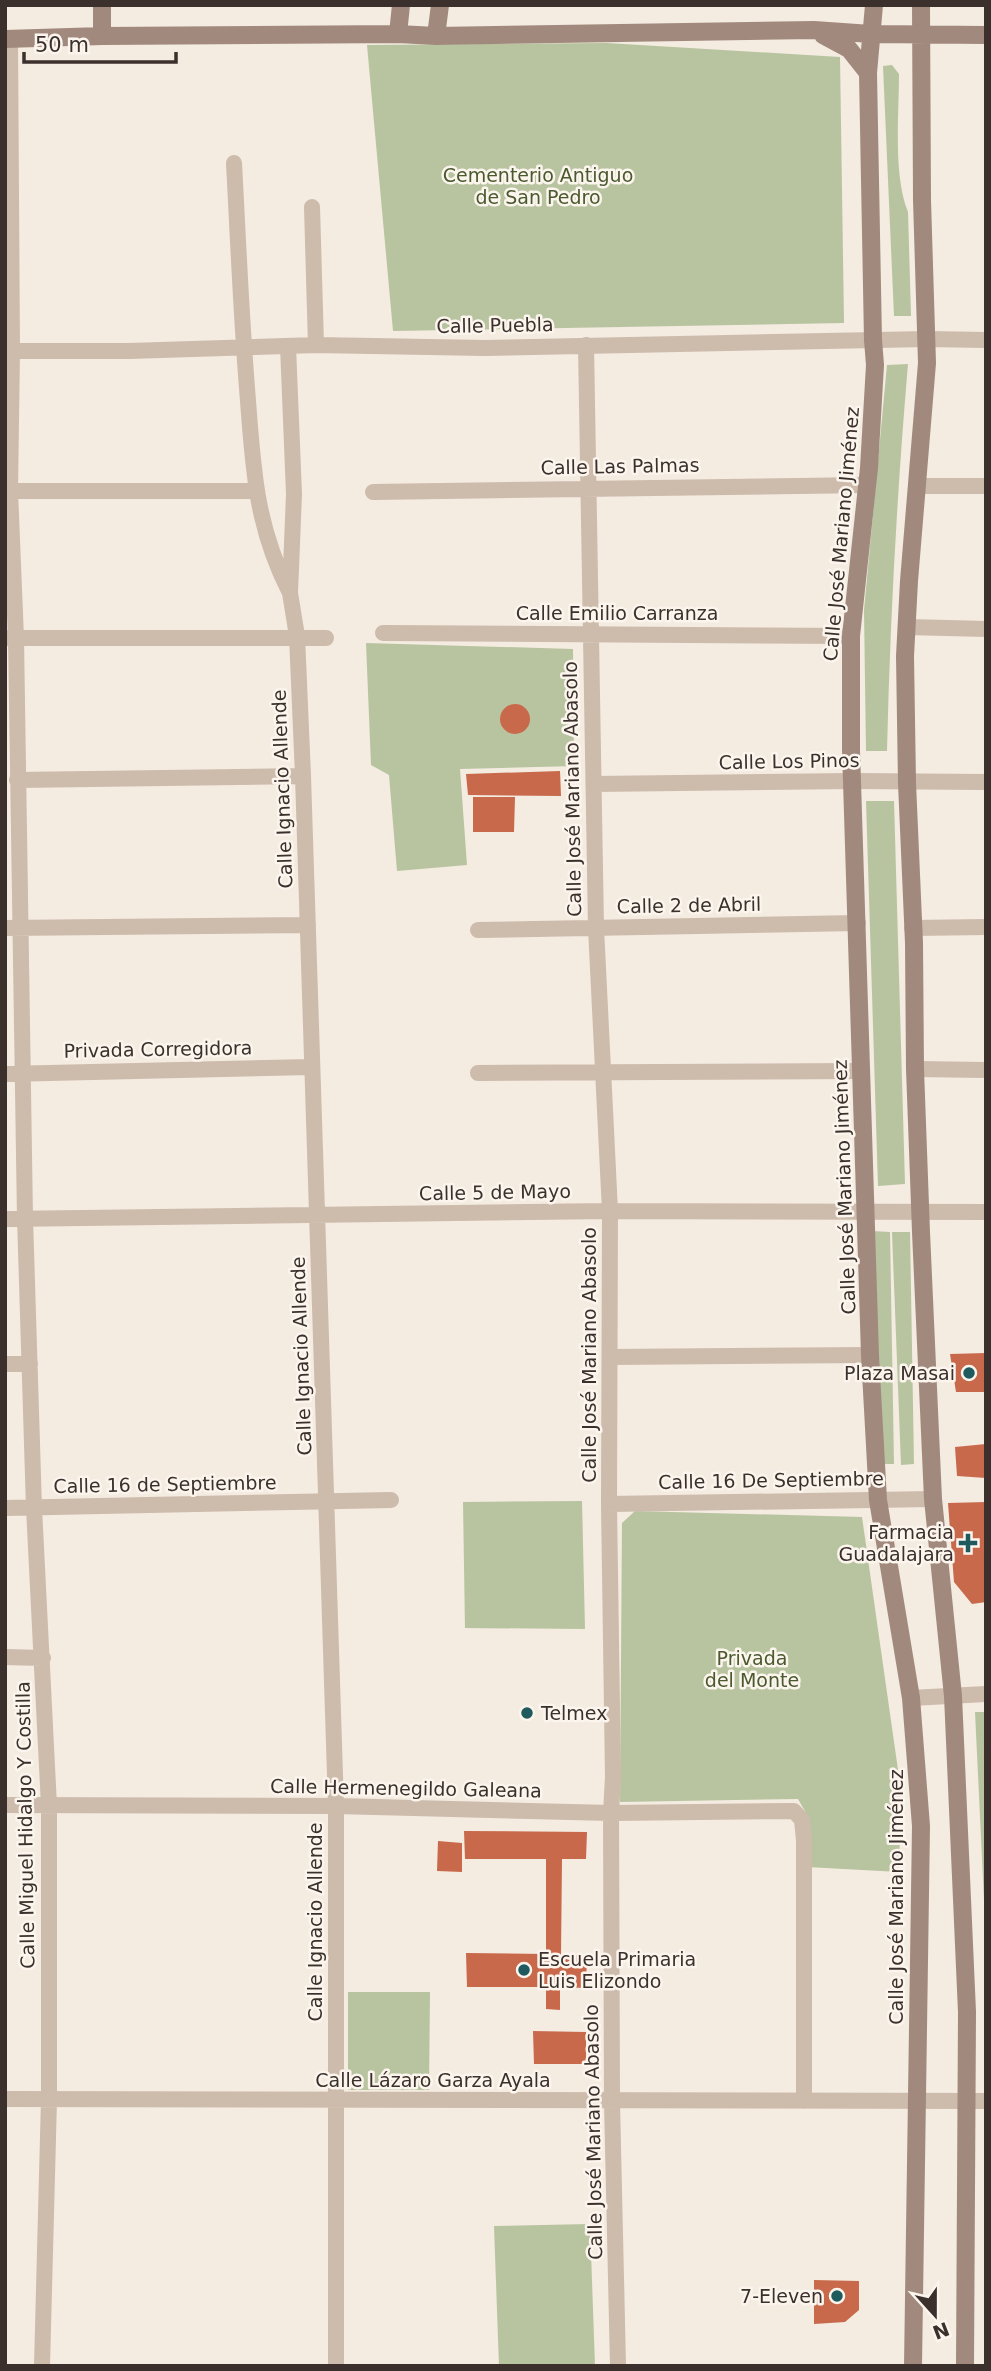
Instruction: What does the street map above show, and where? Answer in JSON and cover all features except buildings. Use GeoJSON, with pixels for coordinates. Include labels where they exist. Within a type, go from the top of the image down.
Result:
{"type":"FeatureCollection","features":[{"type":"Feature","properties":{"kind":"street"},"geometry":{"type":"LineString","coordinates":[[102,5],[102,36]]}},
{"type":"Feature","properties":{"kind":"street"},"geometry":{"type":"LineString","coordinates":[[398,34],[401,5]]}},
{"type":"Feature","properties":{"kind":"street"},"geometry":{"type":"LineString","coordinates":[[436,36],[440,5]]}},
{"type":"Feature","properties":{"kind":"street","name":"Calle José Mariano Jiménez"},"geometry":{"type":"LineString","coordinates":[[874,5],[867,73],[875,365],[867,485],[851,636],[853,781],[870,1354],[878,1500],[911,1698],[921,1826],[913,2366]]}},
{"type":"Feature","properties":{"kind":"street"},"geometry":{"type":"LineString","coordinates":[[921,5],[922,200],[927,363],[905,656],[907,783],[914,943],[915,1069],[933,1499],[953,1696],[967,2012],[977,2101],[965,2366]]}},
{"type":"Feature","properties":{"kind":"street"},"geometry":{"type":"LineString","coordinates":[[8,39],[814,30],[871,34],[986,35]]}},
{"type":"Feature","properties":{"kind":"street"},"geometry":{"type":"LineString","coordinates":[[814,30],[849,49],[867,73]]}},
{"type":"Feature","properties":{"kind":"street","name":"Calle Miguel Hidalgo Y Costilla"},"geometry":{"type":"LineString","coordinates":[[8,39],[8,491],[17,780],[13,927],[23,1074],[34,1508],[49,1806],[49,2099],[42,2366]]}},
{"type":"Feature","properties":{"kind":"street"},"geometry":{"type":"LineString","coordinates":[[234,163],[244,346],[256,491],[272,554],[290,593]]}},
{"type":"Feature","properties":{"kind":"street"},"geometry":{"type":"LineString","coordinates":[[312,207],[316,345]]}},
{"type":"Feature","properties":{"kind":"street","name":"Calle Puebla"},"geometry":{"type":"LineString","coordinates":[[9,351],[129,351],[316,345],[485,348],[986,340]]}},
{"type":"Feature","properties":{"kind":"street","name":"Calle José Mariano Abasolo"},"geometry":{"type":"LineString","coordinates":[[586,345],[596,928],[610,1211],[612,2102],[618,2366]]}},
{"type":"Feature","properties":{"kind":"street","name":"Calle Ignacio Allende"},"geometry":{"type":"LineString","coordinates":[[288,346],[294,494],[290,593],[297,636],[303,776],[336,1807],[337,2366]]}},
{"type":"Feature","properties":{"kind":"street","name":"Calle Las Palmas"},"geometry":{"type":"LineString","coordinates":[[373,492],[867,485]]}},
{"type":"Feature","properties":{"kind":"street"},"geometry":{"type":"LineString","coordinates":[[916,486],[986,486]]}},
{"type":"Feature","properties":{"kind":"street"},"geometry":{"type":"LineString","coordinates":[[8,491],[256,491]]}},
{"type":"Feature","properties":{"kind":"street"},"geometry":{"type":"LineString","coordinates":[[907,627],[986,629]]}},
{"type":"Feature","properties":{"kind":"street","name":"Calle Emilio Carranza"},"geometry":{"type":"LineString","coordinates":[[383,633],[851,636]]}},
{"type":"Feature","properties":{"kind":"street"},"geometry":{"type":"LineString","coordinates":[[11,638],[326,638]]}},
{"type":"Feature","properties":{"kind":"street"},"geometry":{"type":"LineString","coordinates":[[17,780],[303,776]]}},
{"type":"Feature","properties":{"kind":"street","name":"Calle Los Pinos"},"geometry":{"type":"LineString","coordinates":[[594,784],[986,782]]}},
{"type":"Feature","properties":{"kind":"street","name":"Calle 2 de Abril"},"geometry":{"type":"LineString","coordinates":[[478,930],[858,923]]}},
{"type":"Feature","properties":{"kind":"street"},"geometry":{"type":"LineString","coordinates":[[13,927],[308,925]]}},
{"type":"Feature","properties":{"kind":"street"},"geometry":{"type":"LineString","coordinates":[[912,928],[986,927]]}},
{"type":"Feature","properties":{"kind":"street","name":"Privada Corregidora"},"geometry":{"type":"LineString","coordinates":[[5,1074],[311,1067]]}},
{"type":"Feature","properties":{"kind":"street"},"geometry":{"type":"LineString","coordinates":[[915,1069],[986,1070]]}},
{"type":"Feature","properties":{"kind":"street"},"geometry":{"type":"LineString","coordinates":[[478,1073],[861,1071]]}},
{"type":"Feature","properties":{"kind":"street","name":"Calle 5 de Mayo"},"geometry":{"type":"LineString","coordinates":[[5,1219],[610,1211],[986,1212]]}},
{"type":"Feature","properties":{"kind":"street"},"geometry":{"type":"LineString","coordinates":[[611,1357],[870,1354]]}},
{"type":"Feature","properties":{"kind":"street"},"geometry":{"type":"LineString","coordinates":[[5,1364],[30,1364]]}},
{"type":"Feature","properties":{"kind":"street","name":"Calle 16 De Septiembre"},"geometry":{"type":"LineString","coordinates":[[609,1504],[933,1499]]}},
{"type":"Feature","properties":{"kind":"street","name":"Calle 16 de Septiembre"},"geometry":{"type":"LineString","coordinates":[[5,1508],[391,1500]]}},
{"type":"Feature","properties":{"kind":"street"},"geometry":{"type":"LineString","coordinates":[[5,1657],[43,1658]]}},
{"type":"Feature","properties":{"kind":"street"},"geometry":{"type":"LineString","coordinates":[[911,1698],[986,1694]]}},
{"type":"Feature","properties":{"kind":"street","name":"Calle Hermenegildo Galeana"},"geometry":{"type":"LineString","coordinates":[[5,1805],[336,1807],[611,1813],[794,1811],[802,1820],[804,2101]]}},
{"type":"Feature","properties":{"kind":"street","name":"Calle Lázaro Garza Ayala"},"geometry":{"type":"LineString","coordinates":[[5,2099],[977,2101]]}},
{"type":"Feature","properties":{"kind":"green space","name":"Cementerio Antiguo de San Pedro"},"geometry":{"type":"Polygon","coordinates":[[[607,43],[840,57],[844,323],[393,331],[367,45],[607,43]]]}},
{"type":"Feature","properties":{"kind":"green space"},"geometry":{"type":"Polygon","coordinates":[[[892,65],[899,74],[899,163],[900,181],[908,212],[911,316],[894,316],[883,66],[892,65]]]}},
{"type":"Feature","properties":{"kind":"green space"},"geometry":{"type":"Polygon","coordinates":[[[908,364],[894,557],[887,751],[866,751],[864,610],[887,365],[908,364]]]}},
{"type":"Feature","properties":{"kind":"green space"},"geometry":{"type":"Polygon","coordinates":[[[366,643],[573,649],[574,766],[460,769],[467,865],[397,871],[389,775],[371,765],[366,643]]]}},
{"type":"Feature","properties":{"kind":"green space"},"geometry":{"type":"Polygon","coordinates":[[[866,801],[894,801],[905,1184],[878,1186],[866,801]]]}},
{"type":"Feature","properties":{"kind":"green space"},"geometry":{"type":"Polygon","coordinates":[[[872,1231],[890,1232],[894,1464],[881,1464],[872,1231]]]}},
{"type":"Feature","properties":{"kind":"green space"},"geometry":{"type":"Polygon","coordinates":[[[892,1232],[910,1232],[914,1464],[901,1465],[892,1232]]]}},
{"type":"Feature","properties":{"kind":"green space"},"geometry":{"type":"Polygon","coordinates":[[[582,1501],[585,1629],[465,1628],[463,1502],[582,1501]]]}},
{"type":"Feature","properties":{"kind":"green space","name":"Privada del Monte"},"geometry":{"type":"Polygon","coordinates":[[[635,1511],[862,1517],[901,1791],[899,1872],[807,1867],[806,1813],[798,1799],[620,1802],[622,1523],[635,1511]]]}},
{"type":"Feature","properties":{"kind":"green space"},"geometry":{"type":"Polygon","coordinates":[[[975,1712],[986,1712],[986,1942],[975,1712]]]}},
{"type":"Feature","properties":{"kind":"green space"},"geometry":{"type":"Polygon","coordinates":[[[348,1992],[430,1992],[429,2090],[348,2090],[348,1992]]]}},
{"type":"Feature","properties":{"kind":"green space"},"geometry":{"type":"Polygon","coordinates":[[[590,2224],[595,2366],[499,2366],[494,2226],[590,2224]]]}},
{"type":"Feature","properties":{"kind":"place","name":"Plaza Masai"},"geometry":{"type":"Point","coordinates":[969,1373]}},
{"type":"Feature","properties":{"kind":"place","name":"Farmacia Guadalajara"},"geometry":{"type":"Point","coordinates":[968,1543]}},
{"type":"Feature","properties":{"kind":"place","name":"Telmex"},"geometry":{"type":"Point","coordinates":[527,1713]}},
{"type":"Feature","properties":{"kind":"place","name":"Escuela Primaria Luis Elizondo"},"geometry":{"type":"Point","coordinates":[524,1970]}},
{"type":"Feature","properties":{"kind":"place","name":"7-Eleven"},"geometry":{"type":"Point","coordinates":[837,2296]}}]}
